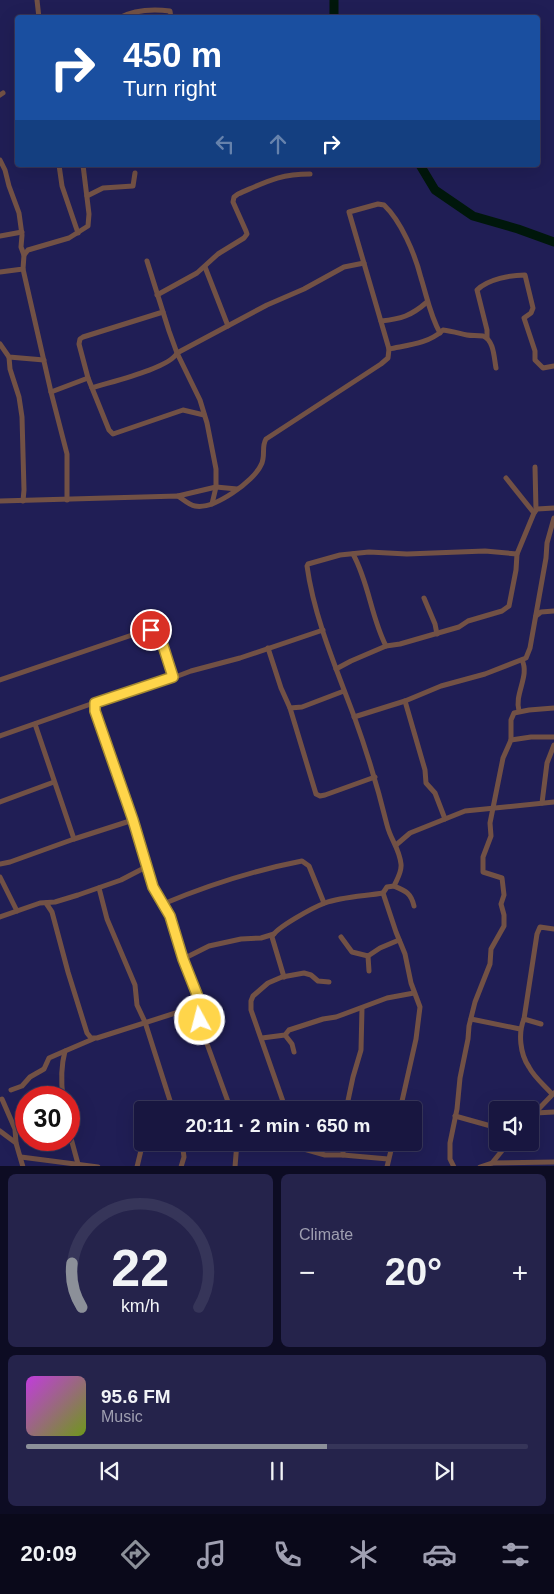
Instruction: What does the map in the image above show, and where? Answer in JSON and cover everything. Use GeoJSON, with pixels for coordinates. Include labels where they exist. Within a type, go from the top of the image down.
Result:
{"type":"FeatureCollection","features":[{"type":"Feature","properties":{"kind":"street"},"geometry":{"type":"LineString","coordinates":[[37,0],[40,15]]}},
{"type":"Feature","properties":{"kind":"street"},"geometry":{"type":"LineString","coordinates":[[127,15],[138,11],[158,10],[170,11],[171,15]]}},
{"type":"Feature","properties":{"kind":"street"},"geometry":{"type":"LineString","coordinates":[[0,160],[17,207],[22,232],[21,244],[24,255],[24,269],[51,392],[67,454],[67,500]]}},
{"type":"Feature","properties":{"kind":"street"},"geometry":{"type":"LineString","coordinates":[[59,167],[62,186],[78,233]]}},
{"type":"Feature","properties":{"kind":"street"},"geometry":{"type":"LineString","coordinates":[[24,255],[28,250],[69,238],[88,226],[83,167]]}},
{"type":"Feature","properties":{"kind":"street"},"geometry":{"type":"LineString","coordinates":[[87,196],[103,188],[133,186],[135,173]]}},
{"type":"Feature","properties":{"kind":"street"},"geometry":{"type":"LineString","coordinates":[[157,295],[205,267],[218,254],[244,238],[247,234],[233,202],[238,194],[276,177],[310,174]]}},
{"type":"Feature","properties":{"kind":"street"},"geometry":{"type":"LineString","coordinates":[[178,496],[193,506],[201,507],[212,504],[238,489],[247,483],[261,467],[264,459],[263,446],[266,438],[388,358],[389,349],[349,212],[384,204],[392,212],[413,254],[432,320],[440,334]]}},
{"type":"Feature","properties":{"kind":"street"},"geometry":{"type":"LineString","coordinates":[[0,236],[22,232]]}},
{"type":"Feature","properties":{"kind":"street"},"geometry":{"type":"LineString","coordinates":[[147,261],[177,353],[190,376],[204,415],[216,470],[216,488],[212,504]]}},
{"type":"Feature","properties":{"kind":"street"},"geometry":{"type":"LineString","coordinates":[[92,388],[151,370],[174,358],[177,353],[267,305],[304,289],[344,267],[364,263]]}},
{"type":"Feature","properties":{"kind":"street"},"geometry":{"type":"LineString","coordinates":[[205,267],[228,326]]}},
{"type":"Feature","properties":{"kind":"street"},"geometry":{"type":"LineString","coordinates":[[0,272],[24,269]]}},
{"type":"Feature","properties":{"kind":"street"},"geometry":{"type":"LineString","coordinates":[[496,368],[492,346],[487,338],[487,330],[477,290],[486,284],[505,278],[526,275],[533,308],[531,313],[524,318],[535,351],[535,360],[543,368],[554,366]]}},
{"type":"Feature","properties":{"kind":"street"},"geometry":{"type":"LineString","coordinates":[[381,321],[398,320],[416,312],[427,302]]}},
{"type":"Feature","properties":{"kind":"street"},"geometry":{"type":"LineString","coordinates":[[163,312],[83,337],[80,340],[81,353],[88,378],[109,430],[113,434],[183,410],[204,415]]}},
{"type":"Feature","properties":{"kind":"street"},"geometry":{"type":"LineString","coordinates":[[389,349],[425,342],[440,334],[443,330],[487,338]]}},
{"type":"Feature","properties":{"kind":"street"},"geometry":{"type":"LineString","coordinates":[[0,344],[9,357],[10,370],[19,397],[22,417],[23,501]]}},
{"type":"Feature","properties":{"kind":"street"},"geometry":{"type":"LineString","coordinates":[[9,357],[44,360]]}},
{"type":"Feature","properties":{"kind":"street"},"geometry":{"type":"LineString","coordinates":[[51,392],[88,378]]}},
{"type":"Feature","properties":{"kind":"street"},"geometry":{"type":"LineString","coordinates":[[336,669],[386,646],[437,634],[468,621],[486,617],[509,606],[517,554],[535,511],[535,467]]}},
{"type":"Feature","properties":{"kind":"street"},"geometry":{"type":"LineString","coordinates":[[506,478],[535,511]]}},
{"type":"Feature","properties":{"kind":"street"},"geometry":{"type":"LineString","coordinates":[[0,501],[178,496],[216,488],[238,489]]}},
{"type":"Feature","properties":{"kind":"street"},"geometry":{"type":"LineString","coordinates":[[535,511],[554,508]]}},
{"type":"Feature","properties":{"kind":"street"},"geometry":{"type":"LineString","coordinates":[[354,717],[526,658],[530,648],[536,616],[547,543],[554,518]]}},
{"type":"Feature","properties":{"kind":"street"},"geometry":{"type":"LineString","coordinates":[[394,886],[400,874],[401,866],[396,845],[392,841],[388,830],[375,777],[315,605],[307,566],[321,559],[369,552],[407,554],[466,551],[517,554]]}},
{"type":"Feature","properties":{"kind":"street"},"geometry":{"type":"LineString","coordinates":[[353,554],[358,563],[373,613],[386,646]]}},
{"type":"Feature","properties":{"kind":"street"},"geometry":{"type":"LineString","coordinates":[[424,598],[435,624],[437,634]]}},
{"type":"Feature","properties":{"kind":"street"},"geometry":{"type":"LineString","coordinates":[[536,616],[541,612],[554,611]]}},
{"type":"Feature","properties":{"kind":"street"},"geometry":{"type":"LineString","coordinates":[[0,680],[135,634],[156,630],[159,633],[173,677]]}},
{"type":"Feature","properties":{"kind":"street"},"geometry":{"type":"LineString","coordinates":[[0,736],[173,677],[323,630]]}},
{"type":"Feature","properties":{"kind":"street"},"geometry":{"type":"LineString","coordinates":[[268,648],[281,688],[290,708],[314,788],[318,795],[325,795],[375,777]]}},
{"type":"Feature","properties":{"kind":"street"},"geometry":{"type":"LineString","coordinates":[[519,711],[518,700],[525,667],[522,660]]}},
{"type":"Feature","properties":{"kind":"street"},"geometry":{"type":"LineString","coordinates":[[290,708],[302,707],[344,691]]}},
{"type":"Feature","properties":{"kind":"street"},"geometry":{"type":"LineString","coordinates":[[405,701],[425,770],[426,783],[435,793],[445,819]]}},
{"type":"Feature","properties":{"kind":"street"},"geometry":{"type":"LineString","coordinates":[[95,703],[97,720],[133,820],[153,887],[170,916],[183,959],[198,997],[202,1030],[228,1101]]}},
{"type":"Feature","properties":{"kind":"street"},"geometry":{"type":"LineString","coordinates":[[454,1166],[450,1159],[450,1143],[457,1109],[460,1073],[471,1019],[475,1002],[490,964],[491,949],[504,926],[501,904],[504,895],[502,878],[483,872],[483,857],[491,836],[490,822],[503,758],[511,740],[512,716],[519,711],[554,708]]}},
{"type":"Feature","properties":{"kind":"street"},"geometry":{"type":"LineString","coordinates":[[35,724],[74,839]]}},
{"type":"Feature","properties":{"kind":"street"},"geometry":{"type":"LineString","coordinates":[[511,740],[532,737],[554,737]]}},
{"type":"Feature","properties":{"kind":"street"},"geometry":{"type":"LineString","coordinates":[[542,803],[547,763],[554,745]]}},
{"type":"Feature","properties":{"kind":"street"},"geometry":{"type":"LineString","coordinates":[[0,802],[54,782]]}},
{"type":"Feature","properties":{"kind":"street"},"geometry":{"type":"LineString","coordinates":[[396,845],[410,833],[465,811],[554,802]]}},
{"type":"Feature","properties":{"kind":"street"},"geometry":{"type":"LineString","coordinates":[[0,864],[133,820]]}},
{"type":"Feature","properties":{"kind":"street"},"geometry":{"type":"LineString","coordinates":[[162,904],[263,870],[302,861],[309,866],[324,903]]}},
{"type":"Feature","properties":{"kind":"street"},"geometry":{"type":"LineString","coordinates":[[0,917],[40,903],[67,899],[121,880],[146,867]]}},
{"type":"Feature","properties":{"kind":"street"},"geometry":{"type":"LineString","coordinates":[[0,877],[17,911]]}},
{"type":"Feature","properties":{"kind":"street"},"geometry":{"type":"LineString","coordinates":[[183,959],[209,946],[226,944],[241,939],[261,938],[274,934],[283,926],[324,903],[383,893],[387,887],[394,886],[403,890],[412,897],[414,906]]}},
{"type":"Feature","properties":{"kind":"street"},"geometry":{"type":"LineString","coordinates":[[99,888],[107,919],[135,984],[137,1006],[145,1022],[171,1101]]}},
{"type":"Feature","properties":{"kind":"street"},"geometry":{"type":"LineString","coordinates":[[383,893],[399,940],[406,954],[420,1010],[416,1039],[402,1101]]}},
{"type":"Feature","properties":{"kind":"street"},"geometry":{"type":"LineString","coordinates":[[46,903],[52,912],[87,1033],[93,1039]]}},
{"type":"Feature","properties":{"kind":"street"},"geometry":{"type":"LineString","coordinates":[[539,1108],[553,1093],[528,1067],[522,1048],[520,1028],[524,1019],[537,934],[540,927],[554,929]]}},
{"type":"Feature","properties":{"kind":"street"},"geometry":{"type":"LineString","coordinates":[[274,934],[272,937],[284,977]]}},
{"type":"Feature","properties":{"kind":"street"},"geometry":{"type":"LineString","coordinates":[[341,937],[352,952],[368,956],[380,948],[399,940]]}},
{"type":"Feature","properties":{"kind":"street"},"geometry":{"type":"LineString","coordinates":[[368,956],[370,971]]}},
{"type":"Feature","properties":{"kind":"street"},"geometry":{"type":"LineString","coordinates":[[283,1101],[251,1010],[251,1001],[257,992],[268,984],[284,977],[304,973],[311,974],[318,981],[329,982]]}},
{"type":"Feature","properties":{"kind":"street"},"geometry":{"type":"LineString","coordinates":[[262,1038],[286,1034],[289,1030],[362,1008],[386,998],[414,992]]}},
{"type":"Feature","properties":{"kind":"street"},"geometry":{"type":"LineString","coordinates":[[348,1101],[361,1050],[362,1008]]}},
{"type":"Feature","properties":{"kind":"street"},"geometry":{"type":"LineString","coordinates":[[11,1090],[22,1086],[30,1077],[44,1069],[50,1058],[93,1039],[185,1010],[199,1010]]}},
{"type":"Feature","properties":{"kind":"street"},"geometry":{"type":"LineString","coordinates":[[471,1019],[520,1028]]}},
{"type":"Feature","properties":{"kind":"street"},"geometry":{"type":"LineString","coordinates":[[524,1019],[540,1024]]}},
{"type":"Feature","properties":{"kind":"street"},"geometry":{"type":"LineString","coordinates":[[286,1034],[294,1052]]}},
{"type":"Feature","properties":{"kind":"street"},"geometry":{"type":"LineString","coordinates":[[61,1086],[62,1059],[65,1051]]}},
{"type":"Feature","properties":{"kind":"street"},"geometry":{"type":"LineString","coordinates":[[2,1099],[15,1129]]}},
{"type":"Feature","properties":{"kind":"street"},"geometry":{"type":"LineString","coordinates":[[539,1112],[554,1112]]}},
{"type":"Feature","properties":{"kind":"street"},"geometry":{"type":"LineString","coordinates":[[455,1116],[489,1125]]}},
{"type":"Feature","properties":{"kind":"street"},"geometry":{"type":"LineString","coordinates":[[0,1131],[15,1142]]}},
{"type":"Feature","properties":{"kind":"street"},"geometry":{"type":"LineString","coordinates":[[19,1151],[23,1166]]}},
{"type":"Feature","properties":{"kind":"street"},"geometry":{"type":"LineString","coordinates":[[75,1151],[78,1164]]}},
{"type":"Feature","properties":{"kind":"street"},"geometry":{"type":"LineString","coordinates":[[137,1166],[141,1151]]}},
{"type":"Feature","properties":{"kind":"street"},"geometry":{"type":"LineString","coordinates":[[181,1166],[184,1157],[183,1151]]}},
{"type":"Feature","properties":{"kind":"street"},"geometry":{"type":"LineString","coordinates":[[235,1166],[236,1151]]}},
{"type":"Feature","properties":{"kind":"street"},"geometry":{"type":"LineString","coordinates":[[311,1151],[324,1155],[342,1154],[388,1159]]}},
{"type":"Feature","properties":{"kind":"street"},"geometry":{"type":"LineString","coordinates":[[387,1166],[390,1151]]}},
{"type":"Feature","properties":{"kind":"street"},"geometry":{"type":"LineString","coordinates":[[492,1163],[502,1151]]}},
{"type":"Feature","properties":{"kind":"street"},"geometry":{"type":"LineString","coordinates":[[21,1158],[98,1166]]}},
{"type":"Feature","properties":{"kind":"street"},"geometry":{"type":"LineString","coordinates":[[480,1166],[492,1163],[554,1162]]}},
{"type":"Feature","properties":{"kind":"waterway"},"geometry":{"type":"LineString","coordinates":[[334,0],[334,15]]}},
{"type":"Feature","properties":{"kind":"waterway"},"geometry":{"type":"LineString","coordinates":[[421,167],[435,190],[473,216],[554,242]]}},
{"type":"Feature","properties":{"kind":"route"},"geometry":{"type":"LineString","coordinates":[[151,630],[156,630],[159,633],[173,677],[136,691],[95,703],[95,711],[133,820],[153,887],[170,916],[183,959],[198,997],[200,1020]]}}]}
